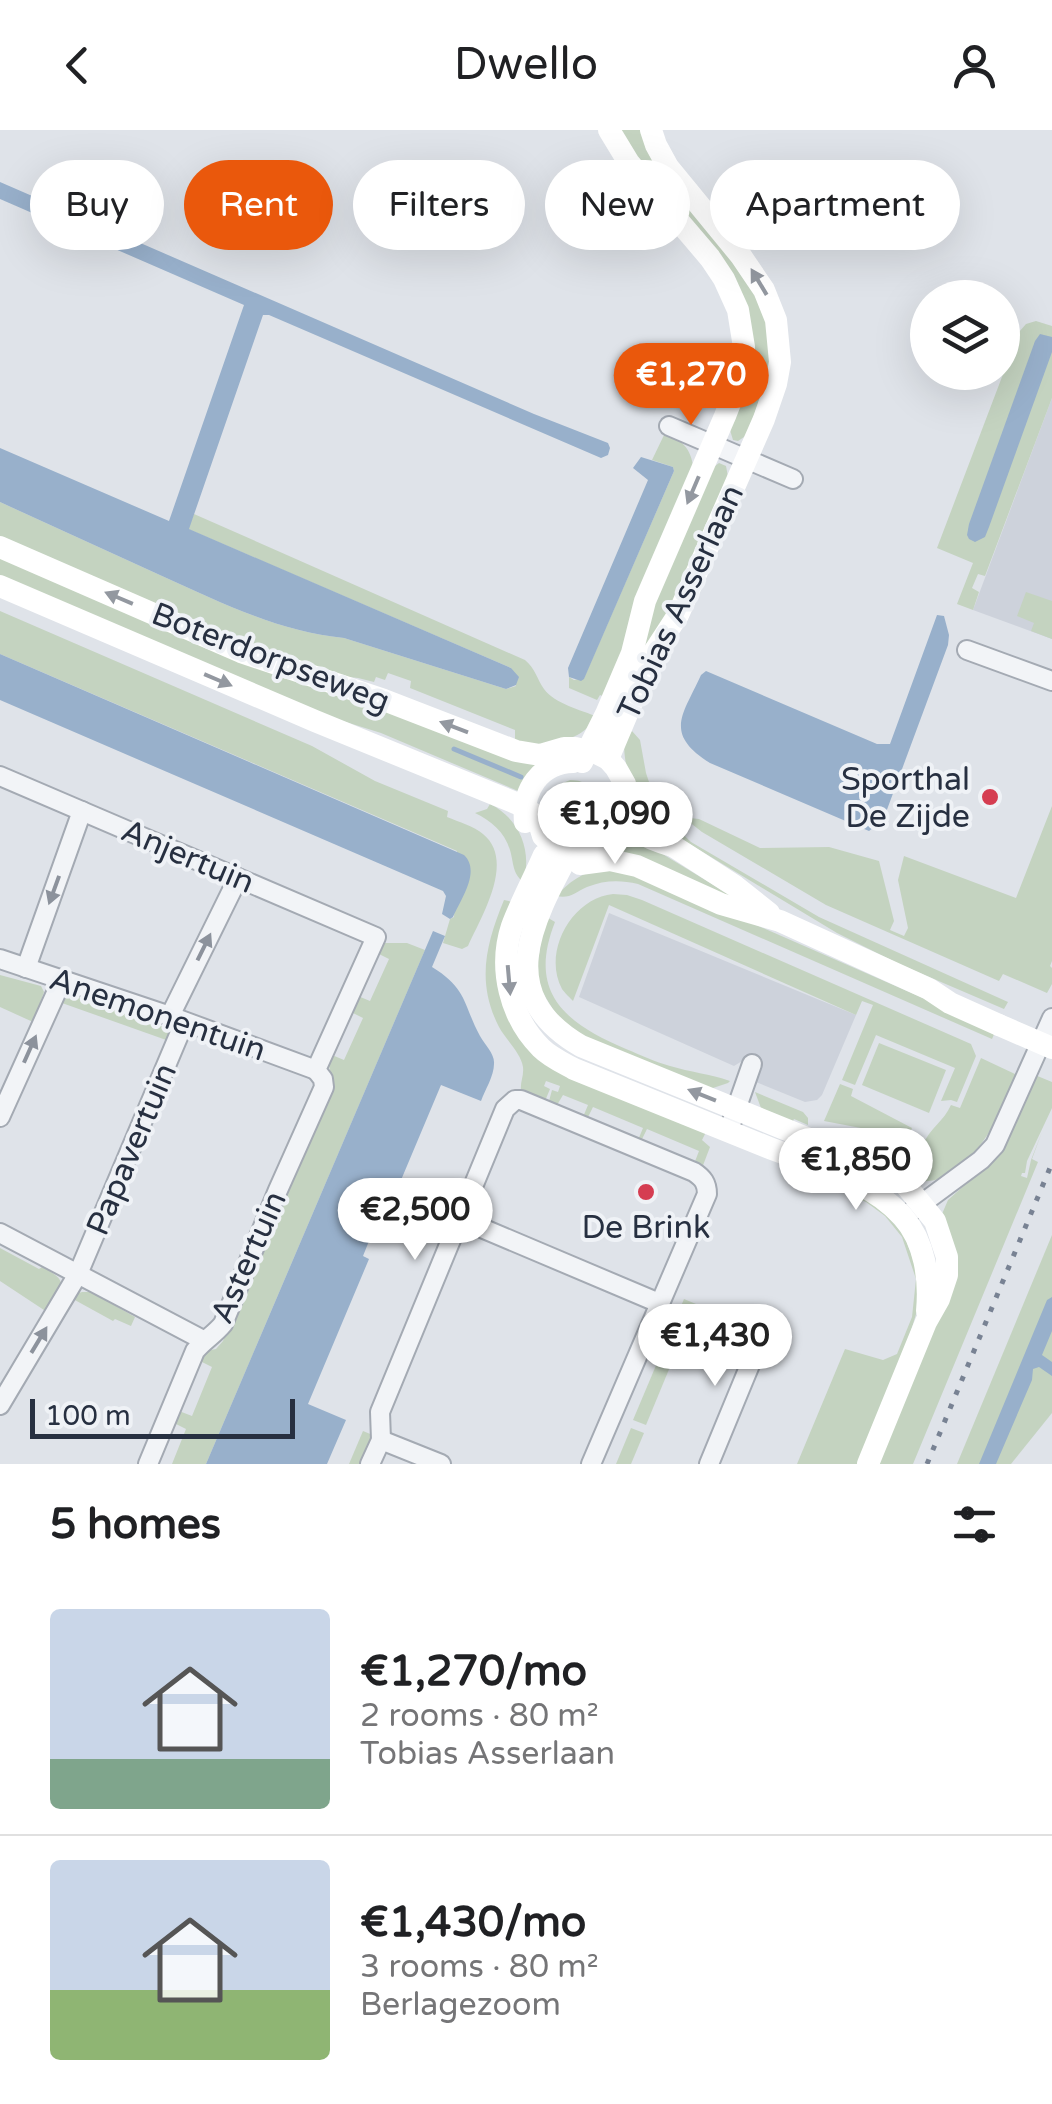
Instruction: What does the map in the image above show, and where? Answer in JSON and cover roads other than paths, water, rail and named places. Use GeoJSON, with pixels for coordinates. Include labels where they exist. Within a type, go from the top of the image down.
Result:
{"type":"FeatureCollection","features":[{"type":"Feature","properties":{"kind":"main road","name":"Tobias Asserlaan"},"geometry":{"type":"LineString","coordinates":[[592,757],[632,653],[645,601],[741,375],[744,347],[732,293],[710,258],[629,162],[609,130]]}},
{"type":"Feature","properties":{"kind":"main road","name":"Tobias Asserlaan"},"geometry":{"type":"LineString","coordinates":[[592,757],[678,616],[764,419],[780,362],[771,304],[753,272],[668,167],[651,130]]}},
{"type":"Feature","properties":{"kind":"main road","name":"Boterdorpseweg"},"geometry":{"type":"LineString","coordinates":[[0,547],[241,652],[384,700],[516,751],[532,755],[564,748],[592,757]]}},
{"type":"Feature","properties":{"kind":"main road","name":"Boterdorpseweg"},"geometry":{"type":"LineString","coordinates":[[0,586],[524,807]]}},
{"type":"Feature","properties":{"kind":"main road"},"geometry":{"type":"LineString","coordinates":[[868,1464],[946,1275],[946,1257],[935,1221],[913,1211],[903,1182],[873,1164],[574,1070],[543,1050],[521,1024],[509,994],[508,948],[512,928],[559,857],[586,852],[614,836],[628,796],[625,784],[592,757],[561,762],[542,771],[531,787],[524,807],[530,836],[559,857],[620,861],[721,904],[780,921],[930,988],[956,994],[1052,1048]]}},
{"type":"Feature","properties":{"kind":"main road"},"geometry":{"type":"LineString","coordinates":[[624,814],[735,886],[780,921]]}},
{"type":"Feature","properties":{"kind":"main road"},"geometry":{"type":"LineString","coordinates":[[1002,1020],[1052,1037]]}},
{"type":"Feature","properties":{"kind":"street"},"geometry":{"type":"LineString","coordinates":[[669,426],[793,479]]}},
{"type":"Feature","properties":{"kind":"street"},"geometry":{"type":"LineString","coordinates":[[968,650],[1052,681]]}},
{"type":"Feature","properties":{"kind":"street","name":"Anjertuin"},"geometry":{"type":"LineString","coordinates":[[0,776],[376,937]]}},
{"type":"Feature","properties":{"kind":"street"},"geometry":{"type":"LineString","coordinates":[[26,968],[82,811]]}},
{"type":"Feature","properties":{"kind":"street","name":"Papavertuin"},"geometry":{"type":"LineString","coordinates":[[0,1405],[78,1274],[177,1020],[238,878]]}},
{"type":"Feature","properties":{"kind":"street","name":"Astertuin"},"geometry":{"type":"LineString","coordinates":[[148,1464],[195,1351],[223,1324],[324,1087],[316,1070],[376,937]]}},
{"type":"Feature","properties":{"kind":"street","name":"Anemonentuin"},"geometry":{"type":"LineString","coordinates":[[0,959],[316,1070]]}},
{"type":"Feature","properties":{"kind":"street"},"geometry":{"type":"LineString","coordinates":[[0,1117],[61,982]]}},
{"type":"Feature","properties":{"kind":"street"},"geometry":{"type":"LineString","coordinates":[[913,1211],[995,1145],[1052,1018]]}},
{"type":"Feature","properties":{"kind":"street"},"geometry":{"type":"LineString","coordinates":[[732,1120],[752,1064]]}},
{"type":"Feature","properties":{"kind":"street"},"geometry":{"type":"LineString","coordinates":[[370,1464],[381,1440],[380,1412],[501,1116],[515,1100],[526,1101],[694,1172],[704,1180],[707,1194],[591,1464]]}},
{"type":"Feature","properties":{"kind":"street"},"geometry":{"type":"LineString","coordinates":[[458,1218],[659,1303]]}},
{"type":"Feature","properties":{"kind":"street"},"geometry":{"type":"LineString","coordinates":[[0,1233],[204,1340]]}},
{"type":"Feature","properties":{"kind":"street"},"geometry":{"type":"LineString","coordinates":[[709,1464],[764,1331]]}},
{"type":"Feature","properties":{"kind":"street"},"geometry":{"type":"LineString","coordinates":[[381,1440],[441,1464]]}},
{"type":"Feature","properties":{"kind":"water"},"geometry":{"type":"Polygon","coordinates":[[[0,182],[30,195],[30,212],[0,199],[0,182]]]}},
{"type":"Feature","properties":{"kind":"water"},"geometry":{"type":"Polygon","coordinates":[[[117,250],[157,250],[608,443],[608,455],[601,458],[263,315],[189,529],[511,668],[519,677],[516,685],[506,689],[344,638],[250,615],[0,502],[0,448],[169,521],[244,305],[117,250]]]}},
{"type":"Feature","properties":{"kind":"water"},"geometry":{"type":"Polygon","coordinates":[[[1040,334],[1052,337],[1052,352],[985,537],[975,542],[967,535],[969,524],[1040,334]]]}},
{"type":"Feature","properties":{"kind":"water"},"geometry":{"type":"Polygon","coordinates":[[[641,457],[673,467],[674,471],[581,681],[569,677],[568,668],[648,480],[633,468],[641,457]]]}},
{"type":"Feature","properties":{"kind":"water"},"geometry":{"type":"Polygon","coordinates":[[[937,615],[944,616],[948,645],[885,815],[869,831],[710,763],[686,742],[681,723],[706,671],[877,744],[890,744],[937,615]]]}},
{"type":"Feature","properties":{"kind":"water"},"geometry":{"type":"Polygon","coordinates":[[[0,654],[464,855],[471,869],[470,877],[453,917],[442,914],[446,896],[443,891],[0,700],[0,654]]]}},
{"type":"Feature","properties":{"kind":"water"},"geometry":{"type":"Polygon","coordinates":[[[433,931],[445,936],[432,967],[459,990],[493,1057],[494,1069],[481,1101],[441,1085],[388,1211],[383,1209],[380,1216],[385,1219],[375,1242],[369,1241],[363,1256],[369,1259],[308,1404],[346,1420],[327,1464],[206,1464],[433,931]]]}},
{"type":"Feature","properties":{"kind":"water"},"geometry":{"type":"Polygon","coordinates":[[[1052,1297],[1052,1331],[1042,1355],[1052,1362],[1052,1376],[1039,1367],[1033,1369],[1032,1380],[996,1464],[979,1464],[1047,1300],[1052,1297]]]}},
{"type":"Feature","properties":{"kind":"waterway"},"geometry":{"type":"LineString","coordinates":[[454,749],[521,777]]}},
{"type":"Feature","properties":{"kind":"railway"},"geometry":{"type":"LineString","coordinates":[[927,1464],[1052,1163]]}},
{"type":"Feature","properties":{"kind":"place","name":"Sporthal De Zijde"},"geometry":{"type":"Point","coordinates":[990,797]}},
{"type":"Feature","properties":{"kind":"place","name":"De Brink"},"geometry":{"type":"Point","coordinates":[646,1192]}}]}
